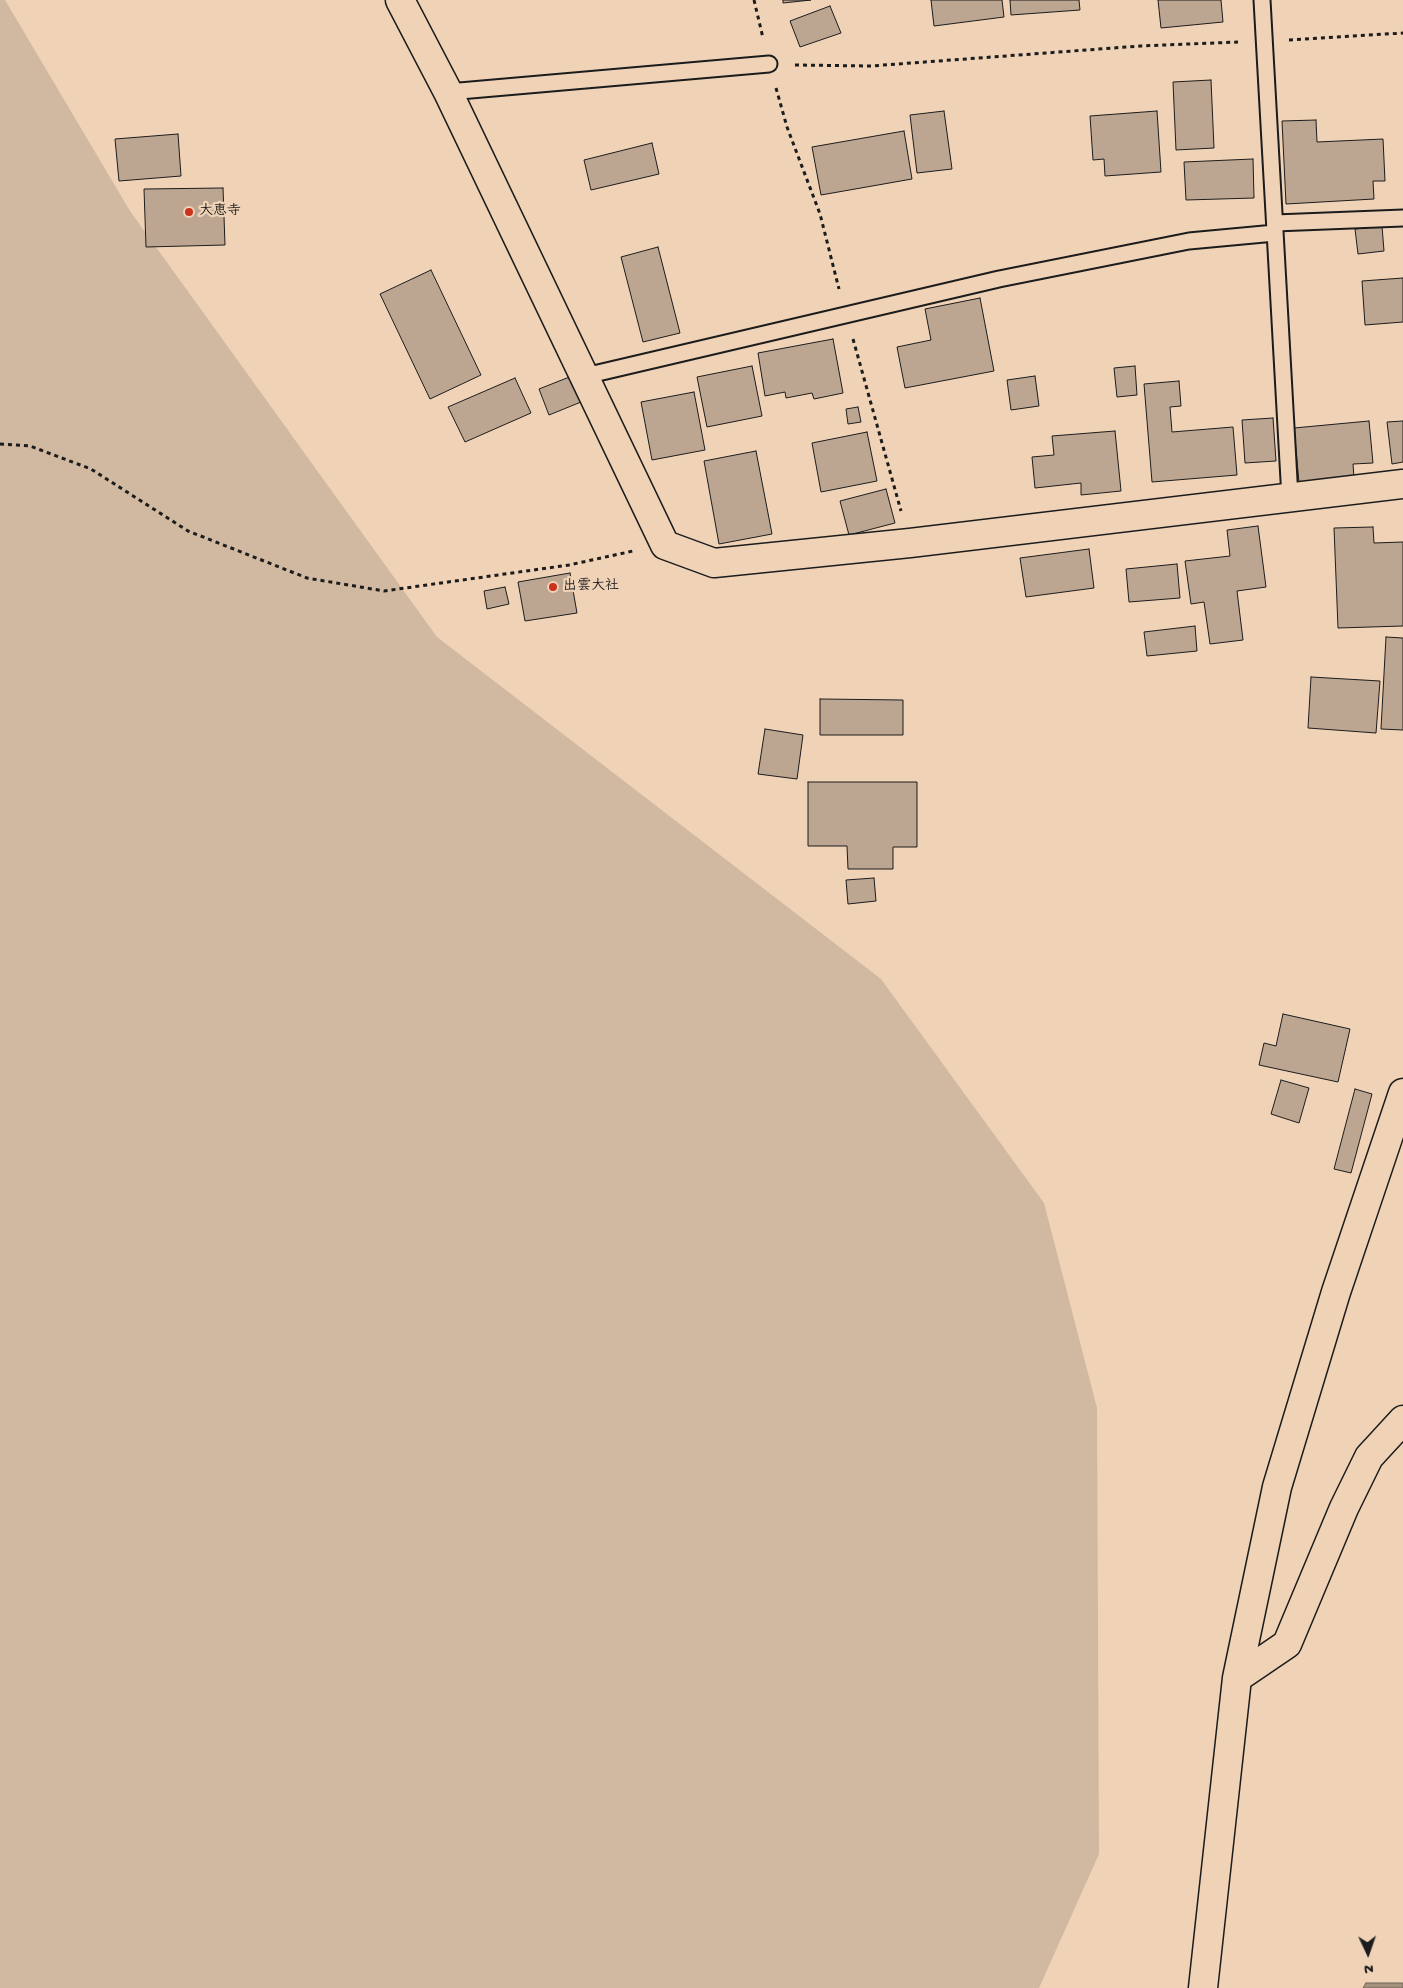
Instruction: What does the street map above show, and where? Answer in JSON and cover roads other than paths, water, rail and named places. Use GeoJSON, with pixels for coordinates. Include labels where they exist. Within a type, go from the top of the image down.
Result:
{"type":"FeatureCollection","features":[{"type":"Feature","properties":{"kind":"street"},"geometry":{"type":"LineString","coordinates":[[400,0],[448,92],[666,545],[714,563],[910,543],[1403,484]]}},
{"type":"Feature","properties":{"kind":"street"},"geometry":{"type":"LineString","coordinates":[[1202,1988],[1237,1678],[1276,1487],[1336,1292],[1403,1093]]}},
{"type":"Feature","properties":{"kind":"street"},"geometry":{"type":"LineString","coordinates":[[1237,1678],[1287,1644],[1344,1508],[1369,1457],[1403,1420]]}},
{"type":"Feature","properties":{"kind":"lane"},"geometry":{"type":"LineString","coordinates":[[1262,0],[1290,498]]}},
{"type":"Feature","properties":{"kind":"lane"},"geometry":{"type":"LineString","coordinates":[[448,92],[769,64]]}},
{"type":"Feature","properties":{"kind":"lane"},"geometry":{"type":"LineString","coordinates":[[585,376],[1008,278],[1189,241],[1275,228],[1403,218]]}},
{"type":"Feature","properties":{"kind":"place","name":"大恵寺"},"geometry":{"type":"Point","coordinates":[189,212]}},
{"type":"Feature","properties":{"kind":"place","name":"出雲大社"},"geometry":{"type":"Point","coordinates":[553,587]}}]}
